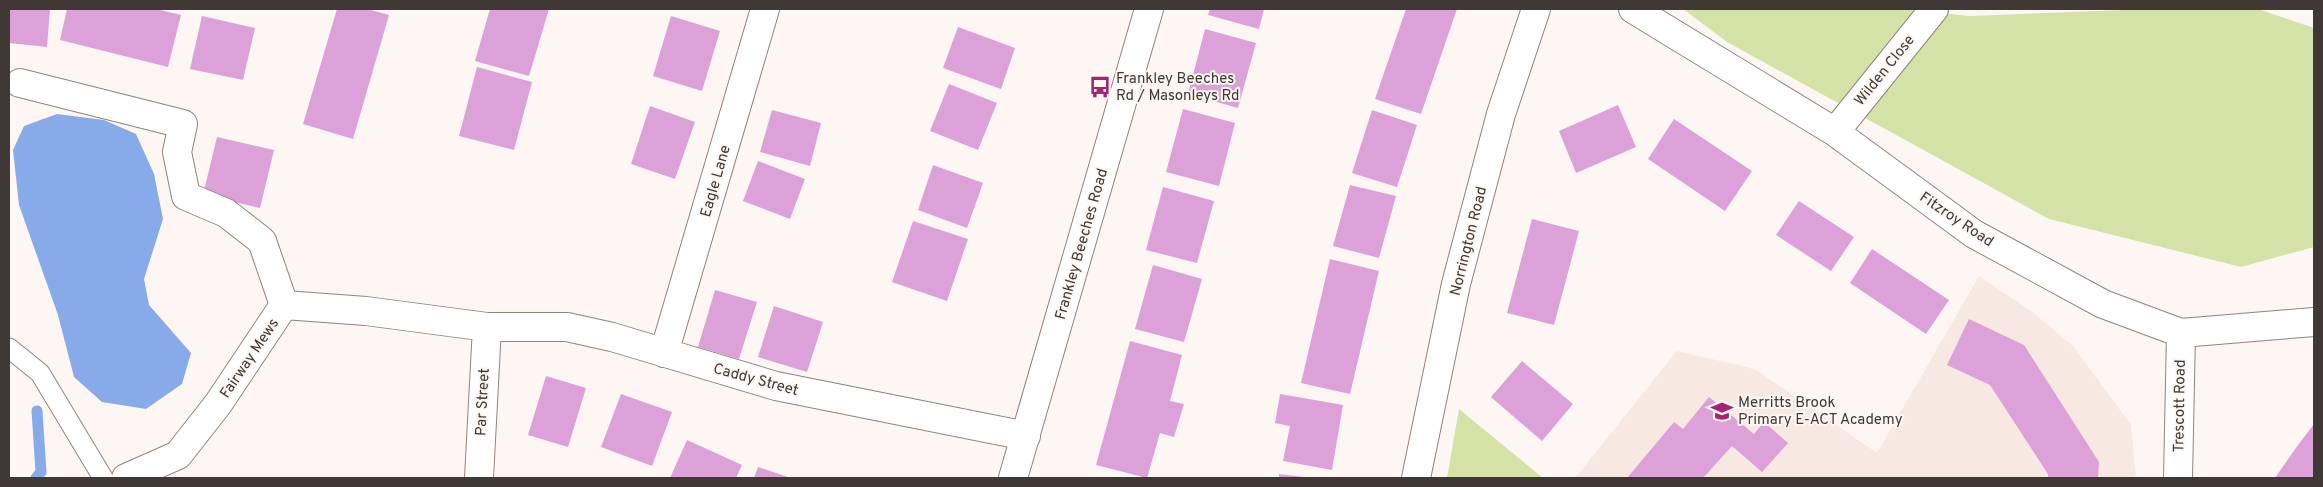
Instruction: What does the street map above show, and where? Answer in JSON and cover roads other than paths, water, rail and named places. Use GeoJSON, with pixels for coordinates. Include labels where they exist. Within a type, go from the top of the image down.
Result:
{"type":"FeatureCollection","features":[{"type":"Feature","properties":{"kind":"street","name":"Eagle Lane"},"geometry":{"type":"LineString","coordinates":[[664,353],[765,9]]}},
{"type":"Feature","properties":{"kind":"street","name":"Frankley Beeches Road"},"geometry":{"type":"LineString","coordinates":[[1013,478],[1149,9]]}},
{"type":"Feature","properties":{"kind":"street","name":"Norrington Road"},"geometry":{"type":"LineString","coordinates":[[1416,478],[1456,284],[1501,114],[1536,9]]}},
{"type":"Feature","properties":{"kind":"street","name":"Fitzroy Road"},"geometry":{"type":"LineString","coordinates":[[1633,9],[1835,132],[1974,234],[2103,304],[2180,334],[2314,322]]}},
{"type":"Feature","properties":{"kind":"street","name":"Wilden Close"},"geometry":{"type":"LineString","coordinates":[[1835,132],[1934,9]]}},
{"type":"Feature","properties":{"kind":"street"},"geometry":{"type":"LineString","coordinates":[[20,82],[182,124],[177,152],[186,196],[226,213],[262,242],[284,305]]}},
{"type":"Feature","properties":{"kind":"street","name":"Fairway Mews"},"geometry":{"type":"LineString","coordinates":[[126,478],[178,455],[218,404],[284,305],[366,311],[487,327]]}},
{"type":"Feature","properties":{"kind":"street","name":"Caddy Street"},"geometry":{"type":"LineString","coordinates":[[487,327],[567,327],[612,337],[794,390],[1026,436]]}},
{"type":"Feature","properties":{"kind":"street","name":"Par Street"},"geometry":{"type":"LineString","coordinates":[[479,478],[487,327]]}},
{"type":"Feature","properties":{"kind":"street","name":"Trescott Road"},"geometry":{"type":"LineString","coordinates":[[2178,478],[2180,334]]}},
{"type":"Feature","properties":{"kind":"lane"},"geometry":{"type":"LineString","coordinates":[[9,348],[40,373],[103,478]]}},
{"type":"Feature","properties":{"kind":"water"},"geometry":{"type":"Polygon","coordinates":[[[57,114],[104,120],[136,134],[154,174],[163,219],[144,279],[149,305],[191,353],[182,384],[146,409],[102,402],[74,377],[58,315],[19,205],[13,150],[24,126],[57,114]]]}},
{"type":"Feature","properties":{"kind":"waterway"},"geometry":{"type":"LineString","coordinates":[[36,478],[41,472],[37,411]]}},
{"type":"Feature","properties":{"kind":"place","name":"Frankley Beeches Rd / Masonleys Rd"},"geometry":{"type":"Point","coordinates":[1100,87]}},
{"type":"Feature","properties":{"kind":"place","name":"Merritts Brook Primary E-ACT Academy"},"geometry":{"type":"Point","coordinates":[1722,411]}}]}
